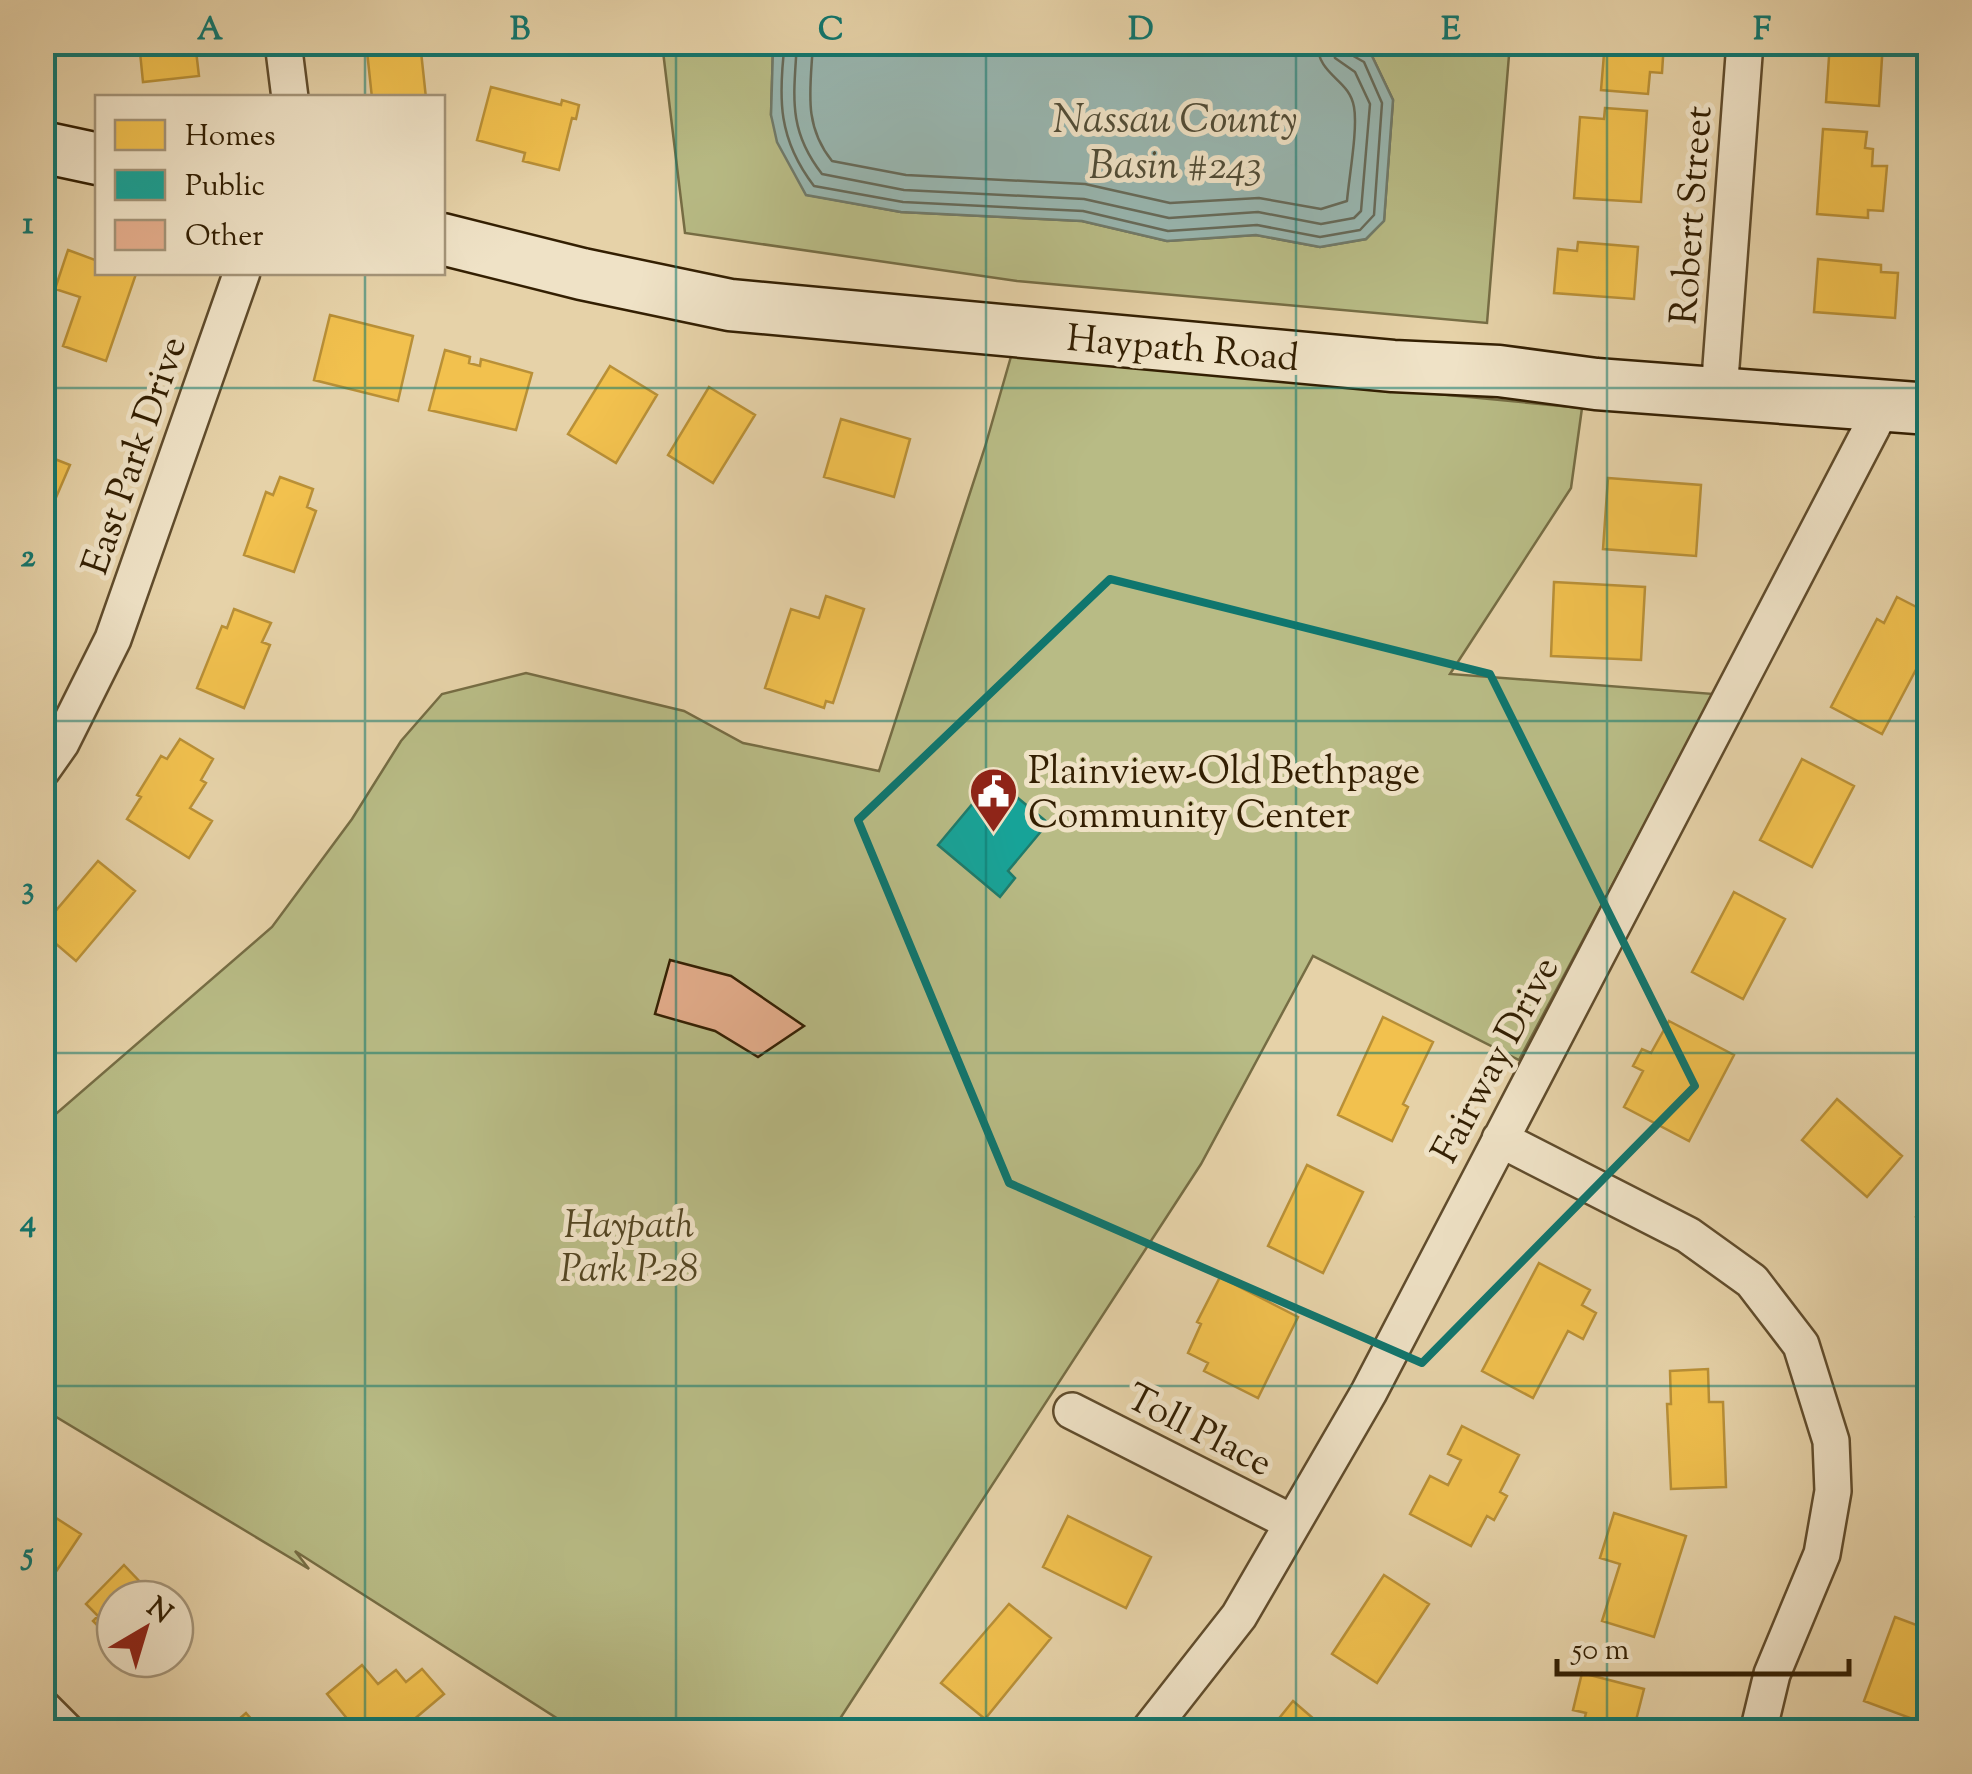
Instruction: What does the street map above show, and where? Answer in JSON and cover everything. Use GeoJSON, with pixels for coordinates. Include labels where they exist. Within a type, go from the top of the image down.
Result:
{"type":"FeatureCollection","features":[{"type":"Feature","properties":{"kind":"street"},"geometry":{"type":"LineString","coordinates":[[283,42],[290,95]]}},
{"type":"Feature","properties":{"kind":"street","name":"Robert Street"},"geometry":{"type":"LineString","coordinates":[[1720,393],[1745,42]]}},
{"type":"Feature","properties":{"kind":"street"},"geometry":{"type":"LineString","coordinates":[[42,147],[95,157]]}},
{"type":"Feature","properties":{"kind":"street","name":"Haypath Road"},"geometry":{"type":"LineString","coordinates":[[445,240],[582,274],[730,304],[1906,407]]}},
{"type":"Feature","properties":{"kind":"street","name":"East Park Drive"},"geometry":{"type":"LineString","coordinates":[[42,770],[61,743],[113,639],[241,275]]}},
{"type":"Feature","properties":{"kind":"street","name":"Fairway Drive"},"geometry":{"type":"LineString","coordinates":[[1148,1732],[1239,1616],[1369,1392],[1500,1139],[1906,407]]}},
{"type":"Feature","properties":{"kind":"street"},"geometry":{"type":"LineString","coordinates":[[1500,1139],[1688,1235],[1752,1281],[1801,1345],[1831,1442],[1833,1491],[1822,1554],[1772,1674],[1758,1732]]}},
{"type":"Feature","properties":{"kind":"street","name":"Toll Place"},"geometry":{"type":"LineString","coordinates":[[1072,1412],[1291,1522]]}},
{"type":"Feature","properties":{"kind":"street"},"geometry":{"type":"LineString","coordinates":[[42,1707],[67,1732]]}},
{"type":"Feature","properties":{"kind":"highlighted area"},"geometry":{"type":"Polygon","coordinates":[[[1110,579],[1490,674],[1695,1086],[1422,1363],[1009,1183],[858,820],[1110,579]]]}},
{"type":"Feature","properties":{"kind":"green space"},"geometry":{"type":"Polygon","coordinates":[[[662,43],[777,43],[773,49],[771,115],[807,195],[901,212],[1082,221],[1167,241],[1256,235],[1320,247],[1366,239],[1384,220],[1393,100],[1371,54],[1344,43],[1510,43],[1487,323],[1017,281],[685,233],[662,43]]]}},
{"type":"Feature","properties":{"kind":"green space","name":"Haypath Park P-28"},"geometry":{"type":"Polygon","coordinates":[[[1012,353],[1582,408],[1571,488],[1450,674],[1714,694],[1519,1060],[1313,956],[1201,1164],[832,1731],[577,1731],[295,1551],[309,1569],[43,1409],[43,1125],[272,927],[352,819],[401,741],[442,694],[526,673],[684,711],[743,743],[879,771],[1012,353]]]}},
{"type":"Feature","properties":{"kind":"water","name":"Nassau County Basin #243"},"geometry":{"type":"Polygon","coordinates":[[[777,43],[1344,43],[1371,54],[1393,100],[1384,221],[1366,239],[1320,247],[1256,235],[1167,241],[1082,221],[901,212],[806,195],[777,142],[771,115],[773,49],[777,43]]]}},
{"type":"Feature","properties":{"kind":"building: Homes"},"geometry":{"type":"Polygon","coordinates":[[[139,42],[195,42],[199,76],[143,82],[139,42]]]}},
{"type":"Feature","properties":{"kind":"building: Homes"},"geometry":{"type":"Polygon","coordinates":[[[366,42],[420,42],[426,95],[372,95],[366,42]]]}},
{"type":"Feature","properties":{"kind":"building: Homes"},"geometry":{"type":"Polygon","coordinates":[[[1605,42],[1664,42],[1662,73],[1650,72],[1648,94],[1601,90],[1605,42]]]}},
{"type":"Feature","properties":{"kind":"building: Homes"},"geometry":{"type":"Polygon","coordinates":[[[1830,42],[1883,42],[1879,106],[1826,102],[1830,42]]]}},
{"type":"Feature","properties":{"kind":"building: Homes"},"geometry":{"type":"Polygon","coordinates":[[[491,87],[561,105],[562,100],[579,105],[559,170],[523,161],[525,153],[477,140],[491,87]]]}},
{"type":"Feature","properties":{"kind":"building: Homes"},"geometry":{"type":"Polygon","coordinates":[[[1605,108],[1647,111],[1641,202],[1574,198],[1580,117],[1604,119],[1605,108]]]}},
{"type":"Feature","properties":{"kind":"building: Homes"},"geometry":{"type":"Polygon","coordinates":[[[1823,129],[1867,132],[1865,148],[1873,149],[1872,166],[1887,166],[1883,211],[1868,210],[1868,218],[1817,214],[1823,129]]]}},
{"type":"Feature","properties":{"kind":"building: Homes"},"geometry":{"type":"Polygon","coordinates":[[[1578,242],[1638,247],[1634,299],[1554,293],[1558,249],[1577,251],[1578,242]]]}},
{"type":"Feature","properties":{"kind":"building: Homes"},"geometry":{"type":"Polygon","coordinates":[[[68,250],[95,260],[95,275],[136,275],[106,361],[63,346],[80,297],[55,289],[68,250]]]}},
{"type":"Feature","properties":{"kind":"building: Homes"},"geometry":{"type":"Polygon","coordinates":[[[1818,259],[1881,265],[1881,272],[1898,273],[1895,318],[1814,312],[1818,259]]]}},
{"type":"Feature","properties":{"kind":"building: Homes"},"geometry":{"type":"Polygon","coordinates":[[[330,315],[413,336],[398,401],[314,380],[330,315]]]}},
{"type":"Feature","properties":{"kind":"building: Homes"},"geometry":{"type":"Polygon","coordinates":[[[445,350],[470,357],[469,363],[480,366],[481,359],[532,373],[516,430],[429,410],[445,350]]]}},
{"type":"Feature","properties":{"kind":"building: Homes"},"geometry":{"type":"Polygon","coordinates":[[[610,366],[657,395],[616,463],[568,434],[610,366]]]}},
{"type":"Feature","properties":{"kind":"building: Homes"},"geometry":{"type":"Polygon","coordinates":[[[709,387],[755,415],[713,483],[668,455],[709,387]]]}},
{"type":"Feature","properties":{"kind":"building: Homes"},"geometry":{"type":"Polygon","coordinates":[[[841,419],[910,439],[894,497],[824,477],[841,419]]]}},
{"type":"Feature","properties":{"kind":"building: Homes"},"geometry":{"type":"Polygon","coordinates":[[[42,454],[70,465],[42,530],[42,454]]]}},
{"type":"Feature","properties":{"kind":"building: Homes"},"geometry":{"type":"Polygon","coordinates":[[[280,477],[313,489],[307,507],[316,511],[294,572],[244,555],[266,492],[273,495],[280,477]]]}},
{"type":"Feature","properties":{"kind":"building: Homes"},"geometry":{"type":"Polygon","coordinates":[[[1608,478],[1701,485],[1696,556],[1603,549],[1608,478]]]}},
{"type":"Feature","properties":{"kind":"building: Homes"},"geometry":{"type":"Polygon","coordinates":[[[1554,582],[1645,587],[1641,660],[1551,656],[1554,582]]]}},
{"type":"Feature","properties":{"kind":"building: Homes"},"geometry":{"type":"Polygon","coordinates":[[[826,596],[864,609],[833,703],[826,701],[824,708],[765,688],[791,609],[819,618],[826,596]]]}},
{"type":"Feature","properties":{"kind":"building: Homes"},"geometry":{"type":"Polygon","coordinates":[[[1897,597],[1930,614],[1930,643],[1882,734],[1831,707],[1877,619],[1884,623],[1897,597]]]}},
{"type":"Feature","properties":{"kind":"building: Homes"},"geometry":{"type":"Polygon","coordinates":[[[234,609],[271,623],[262,642],[270,645],[244,708],[197,688],[222,626],[227,628],[234,609]]]}},
{"type":"Feature","properties":{"kind":"building: Homes"},"geometry":{"type":"Polygon","coordinates":[[[180,739],[213,759],[201,780],[206,783],[190,808],[212,821],[189,858],[127,819],[161,756],[167,759],[180,739]]]}},
{"type":"Feature","properties":{"kind":"building: Homes"},"geometry":{"type":"Polygon","coordinates":[[[1802,759],[1854,786],[1812,867],[1760,840],[1802,759]]]}},
{"type":"Feature","properties":{"kind":"building: Homes"},"geometry":{"type":"Polygon","coordinates":[[[98,861],[135,891],[76,961],[42,932],[42,927],[98,861]]]}},
{"type":"Feature","properties":{"kind":"building: Homes"},"geometry":{"type":"Polygon","coordinates":[[[1734,892],[1785,919],[1743,999],[1692,972],[1734,892]]]}},
{"type":"Feature","properties":{"kind":"building: Homes"},"geometry":{"type":"Polygon","coordinates":[[[1383,1017],[1433,1042],[1403,1104],[1408,1107],[1392,1141],[1338,1115],[1383,1017]]]}},
{"type":"Feature","properties":{"kind":"building: Homes"},"geometry":{"type":"Polygon","coordinates":[[[1669,1021],[1734,1055],[1689,1141],[1624,1107],[1643,1071],[1633,1066],[1642,1049],[1651,1053],[1669,1021]]]}},
{"type":"Feature","properties":{"kind":"building: Homes"},"geometry":{"type":"Polygon","coordinates":[[[1837,1099],[1902,1156],[1867,1197],[1802,1140],[1837,1099]]]}},
{"type":"Feature","properties":{"kind":"building: Homes"},"geometry":{"type":"Polygon","coordinates":[[[1307,1165],[1363,1192],[1323,1273],[1268,1246],[1307,1165]]]}},
{"type":"Feature","properties":{"kind":"building: Homes"},"geometry":{"type":"Polygon","coordinates":[[[1930,1207],[1930,1236],[1916,1217],[1930,1207]]]}},
{"type":"Feature","properties":{"kind":"building: Homes"},"geometry":{"type":"Polygon","coordinates":[[[1539,1263],[1590,1290],[1582,1305],[1596,1313],[1583,1339],[1568,1331],[1533,1398],[1482,1371],[1539,1263]]]}},
{"type":"Feature","properties":{"kind":"building: Homes"},"geometry":{"type":"Polygon","coordinates":[[[1220,1277],[1298,1317],[1258,1398],[1204,1371],[1208,1363],[1188,1353],[1201,1324],[1197,1322],[1220,1277]]]}},
{"type":"Feature","properties":{"kind":"building: Homes"},"geometry":{"type":"Polygon","coordinates":[[[1708,1369],[1709,1402],[1723,1402],[1726,1487],[1671,1489],[1667,1404],[1671,1404],[1670,1371],[1708,1369]]]}},
{"type":"Feature","properties":{"kind":"building: Homes"},"geometry":{"type":"Polygon","coordinates":[[[1462,1426],[1519,1455],[1500,1492],[1507,1496],[1494,1520],[1487,1516],[1471,1546],[1410,1514],[1430,1476],[1448,1485],[1461,1460],[1448,1454],[1462,1426]]]}},
{"type":"Feature","properties":{"kind":"building: Homes"},"geometry":{"type":"Polygon","coordinates":[[[42,1509],[81,1534],[51,1579],[42,1574],[42,1509]]]}},
{"type":"Feature","properties":{"kind":"building: Homes"},"geometry":{"type":"Polygon","coordinates":[[[1614,1513],[1686,1536],[1654,1637],[1602,1621],[1620,1564],[1600,1558],[1614,1513]]]}},
{"type":"Feature","properties":{"kind":"building: Homes"},"geometry":{"type":"Polygon","coordinates":[[[1068,1516],[1151,1557],[1126,1608],[1043,1567],[1068,1516]]]}},
{"type":"Feature","properties":{"kind":"building: Homes"},"geometry":{"type":"Polygon","coordinates":[[[124,1565],[137,1579],[110,1579],[124,1565]]]}},
{"type":"Feature","properties":{"kind":"building: Homes"},"geometry":{"type":"Polygon","coordinates":[[[1384,1575],[1429,1604],[1377,1683],[1332,1654],[1384,1575]]]}},
{"type":"Feature","properties":{"kind":"building: Homes"},"geometry":{"type":"Polygon","coordinates":[[[95,1595],[95,1613],[86,1604],[95,1595]]]}},
{"type":"Feature","properties":{"kind":"building: Homes"},"geometry":{"type":"Polygon","coordinates":[[[1009,1604],[1051,1638],[985,1719],[941,1683],[1009,1604]]]}},
{"type":"Feature","properties":{"kind":"building: Homes"},"geometry":{"type":"Polygon","coordinates":[[[1895,1617],[1930,1630],[1930,1691],[1918,1721],[1864,1701],[1895,1617]]]}},
{"type":"Feature","properties":{"kind":"building: Homes"},"geometry":{"type":"Polygon","coordinates":[[[362,1665],[378,1684],[396,1670],[406,1682],[422,1669],[444,1694],[399,1732],[358,1732],[327,1694],[362,1665]]]}},
{"type":"Feature","properties":{"kind":"building: Homes"},"geometry":{"type":"Polygon","coordinates":[[[1582,1673],[1644,1689],[1633,1732],[1581,1732],[1586,1713],[1573,1710],[1582,1673]]]}},
{"type":"Feature","properties":{"kind":"building: Homes"},"geometry":{"type":"Polygon","coordinates":[[[1293,1701],[1329,1732],[1268,1732],[1293,1701]]]}},
{"type":"Feature","properties":{"kind":"building: Homes"},"geometry":{"type":"Polygon","coordinates":[[[246,1713],[260,1729],[271,1720],[280,1732],[224,1732],[246,1713]]]}},
{"type":"Feature","properties":{"kind":"building: Public","name":"Plainview-Old Bethpage Community Center"},"geometry":{"type":"Polygon","coordinates":[[[994,778],[1048,823],[1008,871],[1015,878],[1000,897],[938,845],[994,778]]]}},
{"type":"Feature","properties":{"kind":"building: Other"},"geometry":{"type":"Polygon","coordinates":[[[670,960],[731,976],[804,1026],[758,1057],[715,1031],[655,1014],[670,960]]]}},
{"type":"Feature","properties":{"kind":"place","name":"Plainview-Old Bethpage Community Center"},"geometry":{"type":"Point","coordinates":[993,834]}}]}
